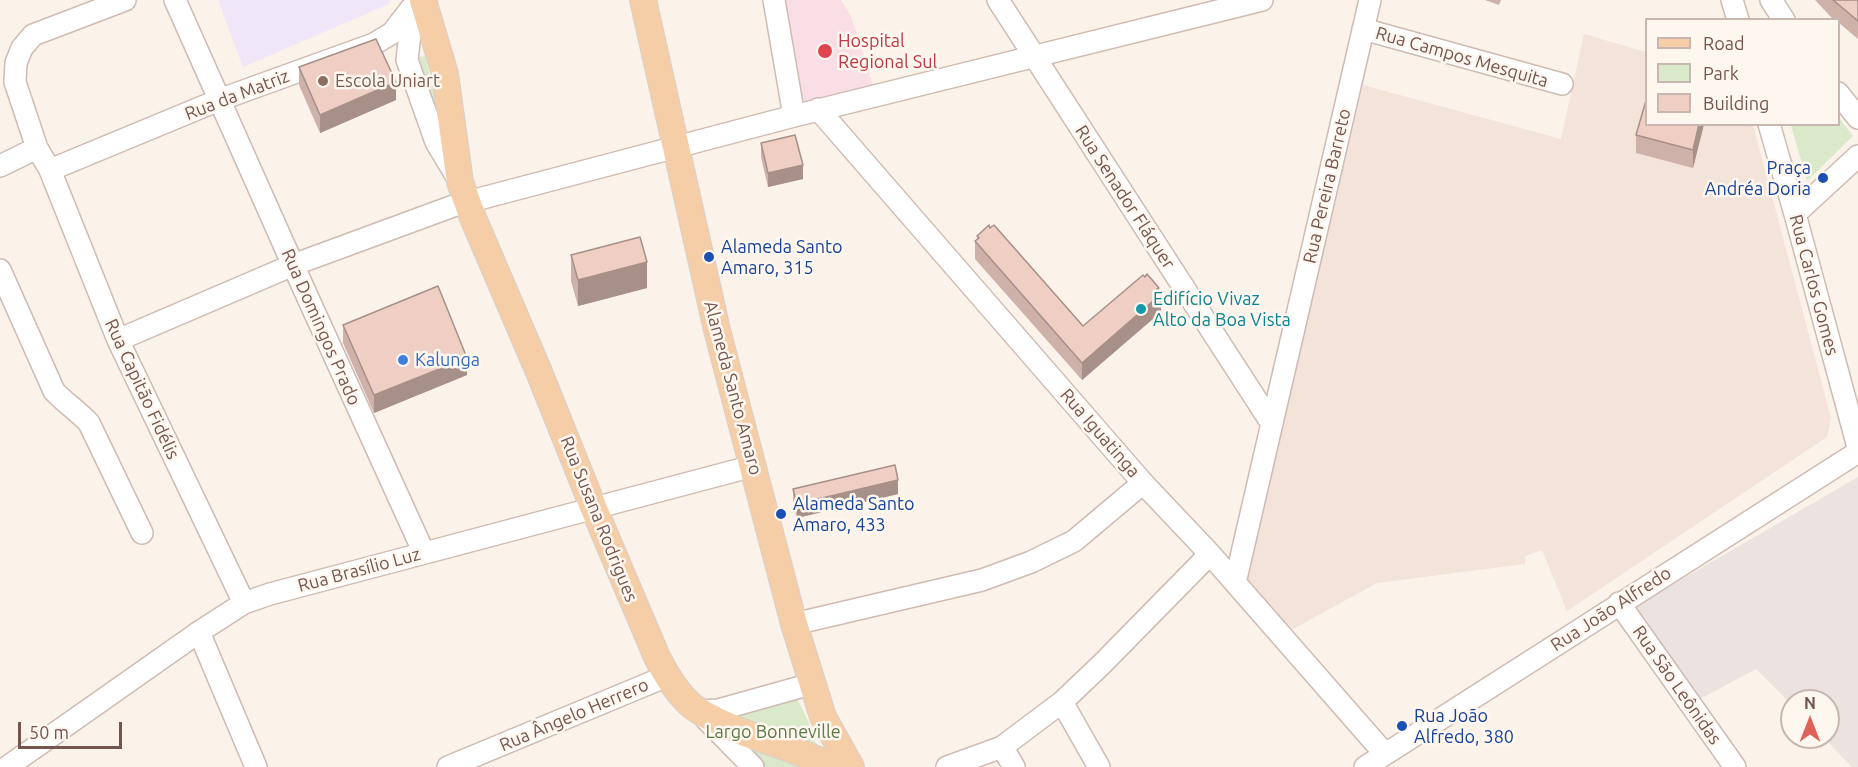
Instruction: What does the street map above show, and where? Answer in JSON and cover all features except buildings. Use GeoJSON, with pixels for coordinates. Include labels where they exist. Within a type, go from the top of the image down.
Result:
{"type":"FeatureCollection","features":[{"type":"Feature","properties":{"kind":"main road","name":"Alameda Santo Amaro"},"geometry":{"type":"LineString","coordinates":[[643,0],[717,330],[794,624],[836,767]]}},
{"type":"Feature","properties":{"kind":"main road","name":"Rua Susana Rodrigues"},"geometry":{"type":"LineString","coordinates":[[417,2],[445,74],[464,192],[594,509],[667,676],[680,694],[698,711],[732,727],[836,767]]}},
{"type":"Feature","properties":{"kind":"street","name":"Rua Capitão Fidélis"},"geometry":{"type":"LineString","coordinates":[[125,0],[33,35],[22,48],[16,63],[15,82],[37,148],[50,170],[118,340],[244,603]]}},
{"type":"Feature","properties":{"kind":"street","name":"Rua Domingos Prado"},"geometry":{"type":"LineString","coordinates":[[176,0],[293,266],[424,553]]}},
{"type":"Feature","properties":{"kind":"street"},"geometry":{"type":"LineString","coordinates":[[774,0],[794,116]]}},
{"type":"Feature","properties":{"kind":"street","name":"Rua Senador Fláquer"},"geometry":{"type":"LineString","coordinates":[[998,0],[1272,424]]}},
{"type":"Feature","properties":{"kind":"street"},"geometry":{"type":"LineString","coordinates":[[118,340],[293,266],[456,205],[464,192],[675,146],[1262,0]]}},
{"type":"Feature","properties":{"kind":"street","name":"Rua Pereira Barreto"},"geometry":{"type":"LineString","coordinates":[[1236,584],[1370,0]]}},
{"type":"Feature","properties":{"kind":"street"},"geometry":{"type":"LineString","coordinates":[[1732,0],[1737,18]]}},
{"type":"Feature","properties":{"kind":"street"},"geometry":{"type":"LineString","coordinates":[[1771,0],[1783,18]]}},
{"type":"Feature","properties":{"kind":"street","name":"Rua da Matriz"},"geometry":{"type":"LineString","coordinates":[[50,170],[219,100],[374,44],[392,33],[417,2]]}},
{"type":"Feature","properties":{"kind":"street","name":"Rua Campos Mesquita"},"geometry":{"type":"LineString","coordinates":[[1363,29],[1562,84]]}},
{"type":"Feature","properties":{"kind":"street"},"geometry":{"type":"LineString","coordinates":[[1840,94],[1858,118]]}},
{"type":"Feature","properties":{"kind":"street","name":"Rua Iguatinga"},"geometry":{"type":"LineString","coordinates":[[818,109],[1143,483],[1210,554],[1385,753]]}},
{"type":"Feature","properties":{"kind":"street","name":"Rua Carlos Gomes"},"geometry":{"type":"LineString","coordinates":[[1770,126],[1858,447]]}},
{"type":"Feature","properties":{"kind":"street"},"geometry":{"type":"LineString","coordinates":[[0,166],[37,148]]}},
{"type":"Feature","properties":{"kind":"street"},"geometry":{"type":"LineString","coordinates":[[1795,214],[1858,156]]}},
{"type":"Feature","properties":{"kind":"street"},"geometry":{"type":"LineString","coordinates":[[0,270],[54,391],[89,423],[142,533]]}},
{"type":"Feature","properties":{"kind":"street","name":"Rua João Alfredo"},"geometry":{"type":"LineString","coordinates":[[1365,767],[1858,452]]}},
{"type":"Feature","properties":{"kind":"street","name":"Rua Brasílio Luz"},"geometry":{"type":"LineString","coordinates":[[7,767],[244,603],[270,594],[753,466]]}},
{"type":"Feature","properties":{"kind":"street"},"geometry":{"type":"LineString","coordinates":[[794,624],[982,580],[1031,562],[1074,541],[1143,483]]}},
{"type":"Feature","properties":{"kind":"street"},"geometry":{"type":"LineString","coordinates":[[947,767],[1002,747],[1062,702],[1210,554]]}},
{"type":"Feature","properties":{"kind":"street","name":"Rua São Leônidas"},"geometry":{"type":"LineString","coordinates":[[1619,603],[1735,767]]}},
{"type":"Feature","properties":{"kind":"street"},"geometry":{"type":"LineString","coordinates":[[199,632],[256,767]]}},
{"type":"Feature","properties":{"kind":"street","name":"Rua Ângelo Herrero"},"geometry":{"type":"LineString","coordinates":[[448,767],[667,676]]}},
{"type":"Feature","properties":{"kind":"street"},"geometry":{"type":"LineString","coordinates":[[698,711],[717,710],[811,684]]}},
{"type":"Feature","properties":{"kind":"street"},"geometry":{"type":"LineString","coordinates":[[1062,702],[1099,767]]}},
{"type":"Feature","properties":{"kind":"street"},"geometry":{"type":"LineString","coordinates":[[698,711],[753,767]]}},
{"type":"Feature","properties":{"kind":"street"},"geometry":{"type":"LineString","coordinates":[[1002,747],[1014,767]]}},
{"type":"Feature","properties":{"kind":"shaded area"},"geometry":{"type":"Polygon","coordinates":[[[218,0],[390,0],[389,4],[243,67],[218,0]]]}},
{"type":"Feature","properties":{"kind":"shaded area","name":"Hospital Regional Sul"},"geometry":{"type":"Polygon","coordinates":[[[779,0],[841,0],[851,16],[873,85],[798,103],[779,0]]]}},
{"type":"Feature","properties":{"kind":"shaded area"},"geometry":{"type":"Polygon","coordinates":[[[1584,34],[1645,52],[1645,126],[1753,126],[1831,418],[1827,437],[1567,611],[1542,550],[1525,556],[1525,564],[1377,583],[1293,629],[1245,583],[1363,85],[1561,139],[1584,34]]]}},
{"type":"Feature","properties":{"kind":"shaded area"},"geometry":{"type":"Polygon","coordinates":[[[1858,477],[1858,767],[1852,767],[1835,749],[1840,749],[1840,689],[1780,689],[1780,693],[1756,669],[1700,699],[1634,607],[1858,477]]]}},
{"type":"Feature","properties":{"kind":"green space"},"geometry":{"type":"Polygon","coordinates":[[[425,56],[441,121],[437,122],[419,57],[425,56]]]}},
{"type":"Feature","properties":{"kind":"green space"},"geometry":{"type":"Polygon","coordinates":[[[1840,119],[1853,136],[1807,181],[1791,126],[1840,126],[1840,119]]]}},
{"type":"Feature","properties":{"kind":"green space","name":"Largo Bonneville"},"geometry":{"type":"Polygon","coordinates":[[[793,690],[814,737],[817,757],[815,767],[756,767],[708,716],[793,690]]]}},
{"type":"Feature","properties":{"kind":"place","name":"Hospital Regional Sul"},"geometry":{"type":"Point","coordinates":[825,51]}},
{"type":"Feature","properties":{"kind":"place","name":"Escola Uniart"},"geometry":{"type":"Point","coordinates":[323,81]}},
{"type":"Feature","properties":{"kind":"place","name":"Praça Andréa Doria"},"geometry":{"type":"Point","coordinates":[1823,178]}},
{"type":"Feature","properties":{"kind":"place","name":"Alameda Santo Amaro, 315"},"geometry":{"type":"Point","coordinates":[709,257]}},
{"type":"Feature","properties":{"kind":"place","name":"Edifício Vivaz Alto da Boa Vista"},"geometry":{"type":"Point","coordinates":[1141,309]}},
{"type":"Feature","properties":{"kind":"place","name":"Kalunga"},"geometry":{"type":"Point","coordinates":[403,360]}},
{"type":"Feature","properties":{"kind":"place","name":"Alameda Santo Amaro, 433"},"geometry":{"type":"Point","coordinates":[781,514]}},
{"type":"Feature","properties":{"kind":"place","name":"Rua João Alfredo, 380"},"geometry":{"type":"Point","coordinates":[1402,726]}}]}
